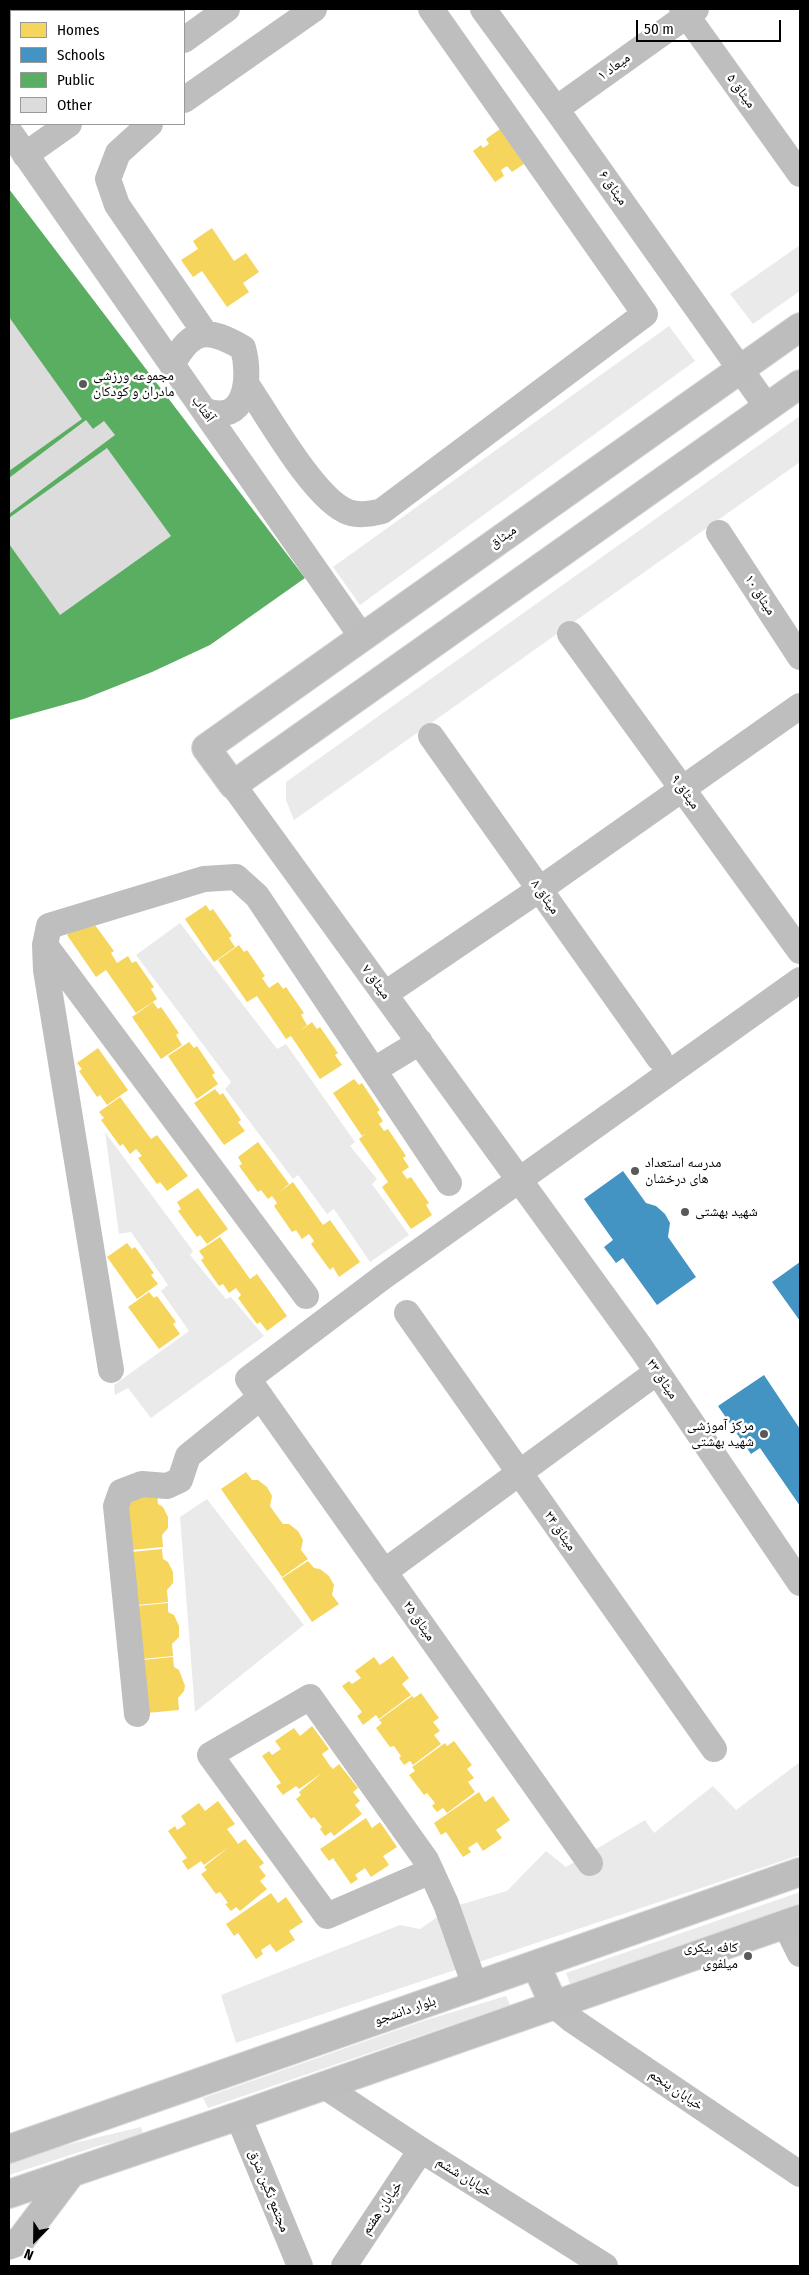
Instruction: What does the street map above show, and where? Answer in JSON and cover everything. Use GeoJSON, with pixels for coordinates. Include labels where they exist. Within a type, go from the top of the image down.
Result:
{"type":"FeatureCollection","features":[{"type":"Feature","properties":{"kind":"main road","name":"میثاق"},"geometry":{"type":"LineString","coordinates":[[233,785],[206,748],[800,327]]}},
{"type":"Feature","properties":{"kind":"main road"},"geometry":{"type":"LineString","coordinates":[[233,785],[800,384]]}},
{"type":"Feature","properties":{"kind":"main road","name":"بلوار دانشجو"},"geometry":{"type":"LineString","coordinates":[[9,2149],[800,1872]]}},
{"type":"Feature","properties":{"kind":"main road"},"geometry":{"type":"LineString","coordinates":[[9,2194],[793,1922]]}},
{"type":"Feature","properties":{"kind":"main road"},"geometry":{"type":"LineString","coordinates":[[536,1965],[554,2005]]}},
{"type":"Feature","properties":{"kind":"main road"},"geometry":{"type":"LineString","coordinates":[[156,2098],[171,2139]]}},
{"type":"Feature","properties":{"kind":"main road"},"geometry":{"type":"LineString","coordinates":[[9,2245],[20,2242],[72,2172]]}},
{"type":"Feature","properties":{"kind":"street"},"geometry":{"type":"LineString","coordinates":[[185,39],[227,9]]}},
{"type":"Feature","properties":{"kind":"street"},"geometry":{"type":"LineString","coordinates":[[185,99],[314,9]]}},
{"type":"Feature","properties":{"kind":"street"},"geometry":{"type":"LineString","coordinates":[[247,385],[314,484],[330,502],[348,512],[368,515],[382,511],[645,314],[431,9]]}},
{"type":"Feature","properties":{"kind":"street","name":"میثاق ۶"},"geometry":{"type":"LineString","coordinates":[[483,9],[768,407]]}},
{"type":"Feature","properties":{"kind":"street","name":"میعاد ۱"},"geometry":{"type":"LineString","coordinates":[[556,109],[688,11]]}},
{"type":"Feature","properties":{"kind":"street","name":"میثاق ۵"},"geometry":{"type":"LineString","coordinates":[[688,11],[800,174]]}},
{"type":"Feature","properties":{"kind":"street"},"geometry":{"type":"LineString","coordinates":[[25,155],[68,125]]}},
{"type":"Feature","properties":{"kind":"street"},"geometry":{"type":"LineString","coordinates":[[149,125],[118,153],[108,179],[117,204],[205,333]]}},
{"type":"Feature","properties":{"kind":"street","name":"آفتاب"},"geometry":{"type":"LineString","coordinates":[[9,131],[362,637]]}},
{"type":"Feature","properties":{"kind":"street"},"geometry":{"type":"LineString","coordinates":[[172,366],[189,339],[205,333],[226,338],[243,348],[248,365],[247,385],[239,403],[224,415],[216,415],[204,410]]}},
{"type":"Feature","properties":{"kind":"street","name":"میثاق ۱۰"},"geometry":{"type":"LineString","coordinates":[[719,533],[800,658]]}},
{"type":"Feature","properties":{"kind":"street","name":"میثاق ۹"},"geometry":{"type":"LineString","coordinates":[[570,634],[800,951]]}},
{"type":"Feature","properties":{"kind":"street"},"geometry":{"type":"LineString","coordinates":[[385,994],[540,889],[800,706]]}},
{"type":"Feature","properties":{"kind":"street","name":"میثاق ۸"},"geometry":{"type":"LineString","coordinates":[[431,736],[659,1058]]}},
{"type":"Feature","properties":{"kind":"street","name":"میثاق ۷"},"geometry":{"type":"LineString","coordinates":[[233,785],[519,1179]]}},
{"type":"Feature","properties":{"kind":"street"},"geometry":{"type":"LineString","coordinates":[[111,1370],[48,980],[44,946],[49,926],[204,879],[236,877],[256,896],[449,1183]]}},
{"type":"Feature","properties":{"kind":"street"},"geometry":{"type":"LineString","coordinates":[[44,946],[306,1296]]}},
{"type":"Feature","properties":{"kind":"street"},"geometry":{"type":"LineString","coordinates":[[137,1714],[116,1506],[121,1492],[142,1484],[167,1486],[180,1480],[188,1456],[254,1388],[383,1277],[800,980]]}},
{"type":"Feature","properties":{"kind":"street"},"geometry":{"type":"LineString","coordinates":[[374,1070],[420,1042]]}},
{"type":"Feature","properties":{"kind":"street","name":"میثاق ۲۳"},"geometry":{"type":"LineString","coordinates":[[519,1179],[657,1372],[799,1578]]}},
{"type":"Feature","properties":{"kind":"street","name":"میثاق ۲۴"},"geometry":{"type":"LineString","coordinates":[[407,1313],[714,1749]]}},
{"type":"Feature","properties":{"kind":"street"},"geometry":{"type":"LineString","coordinates":[[384,1572],[657,1372]]}},
{"type":"Feature","properties":{"kind":"street","name":"میثاق ۲۵"},"geometry":{"type":"LineString","coordinates":[[254,1388],[590,1864]]}},
{"type":"Feature","properties":{"kind":"street"},"geometry":{"type":"LineString","coordinates":[[431,1871],[327,1916],[210,1755],[310,1697],[426,1860],[431,1871],[446,1904],[475,1986]]}},
{"type":"Feature","properties":{"kind":"street"},"geometry":{"type":"LineString","coordinates":[[793,1922],[800,1954]]}},
{"type":"Feature","properties":{"kind":"street","name":"خیابان پنجم"},"geometry":{"type":"LineString","coordinates":[[554,2005],[572,2020],[800,2174]]}},
{"type":"Feature","properties":{"kind":"street","name":"خیابان ششم"},"geometry":{"type":"LineString","coordinates":[[324,2086],[421,2150],[605,2266]]}},
{"type":"Feature","properties":{"kind":"street","name":"مجتمع نگین شرق"},"geometry":{"type":"LineString","coordinates":[[238,2116],[300,2266]]}},
{"type":"Feature","properties":{"kind":"street","name":"خیابان هفتم"},"geometry":{"type":"LineString","coordinates":[[344,2266],[421,2150]]}},
{"type":"Feature","properties":{"kind":"shaded area"},"geometry":{"type":"Polygon","coordinates":[[[800,245],[800,291],[753,324],[730,294],[800,245]]]}},
{"type":"Feature","properties":{"kind":"shaded area"},"geometry":{"type":"Polygon","coordinates":[[[669,326],[695,361],[360,605],[333,567],[669,326]]]}},
{"type":"Feature","properties":{"kind":"shaded area"},"geometry":{"type":"Polygon","coordinates":[[[800,416],[800,462],[294,820],[286,800],[286,782],[800,416]]]}},
{"type":"Feature","properties":{"kind":"shaded area"},"geometry":{"type":"Polygon","coordinates":[[[180,923],[277,1049],[286,1044],[355,1142],[350,1146],[377,1179],[372,1184],[409,1235],[370,1262],[334,1209],[327,1214],[298,1175],[293,1179],[225,1089],[231,1082],[136,955],[180,923]]]}},
{"type":"Feature","properties":{"kind":"shaded area"},"geometry":{"type":"Polygon","coordinates":[[[105,1132],[193,1251],[190,1255],[226,1299],[231,1297],[264,1336],[151,1418],[128,1388],[115,1395],[114,1385],[189,1331],[161,1291],[168,1285],[131,1232],[119,1234],[105,1132]]]}},
{"type":"Feature","properties":{"kind":"shaded area"},"geometry":{"type":"Polygon","coordinates":[[[207,1499],[304,1625],[195,1712],[180,1517],[207,1499]]]}},
{"type":"Feature","properties":{"kind":"shaded area"},"geometry":{"type":"Polygon","coordinates":[[[800,1762],[800,1855],[236,2043],[221,1995],[400,1925],[420,1929],[452,1907],[507,1891],[546,1851],[566,1867],[645,1820],[654,1833],[713,1786],[736,1810],[800,1762]]]}},
{"type":"Feature","properties":{"kind":"shaded area"},"geometry":{"type":"Polygon","coordinates":[[[800,1892],[800,1904],[570,1984],[566,1973],[800,1892]]]}},
{"type":"Feature","properties":{"kind":"shaded area"},"geometry":{"type":"Polygon","coordinates":[[[506,1996],[510,2005],[208,2108],[203,2098],[423,2021],[506,1996]]]}},
{"type":"Feature","properties":{"kind":"shaded area"},"geometry":{"type":"Polygon","coordinates":[[[141,2127],[143,2135],[98,2146],[9,2175],[9,2161],[37,2152],[141,2127]]]}},
{"type":"Feature","properties":{"kind":"building: Homes"},"geometry":{"type":"Polygon","coordinates":[[[500,129],[524,164],[512,172],[507,166],[501,170],[504,176],[495,182],[473,151],[481,145],[483,148],[489,144],[486,139],[500,129]]]}},
{"type":"Feature","properties":{"kind":"building: Homes"},"geometry":{"type":"Polygon","coordinates":[[[212,228],[234,261],[246,253],[259,272],[243,283],[249,292],[227,307],[202,271],[193,277],[181,260],[198,249],[193,241],[212,228]]]}},
{"type":"Feature","properties":{"kind":"building: Homes"},"geometry":{"type":"Polygon","coordinates":[[[206,905],[210,911],[213,909],[232,936],[229,938],[235,947],[214,962],[185,919],[206,905]]]}},
{"type":"Feature","properties":{"kind":"building: Homes"},"geometry":{"type":"Polygon","coordinates":[[[88,920],[92,927],[95,925],[114,951],[111,953],[117,963],[128,956],[132,963],[136,961],[154,987],[151,989],[157,999],[136,1013],[106,970],[96,977],[67,935],[88,920]]]}},
{"type":"Feature","properties":{"kind":"building: Homes"},"geometry":{"type":"Polygon","coordinates":[[[239,945],[244,952],[247,950],[265,976],[262,978],[269,988],[278,982],[283,989],[286,987],[304,1013],[301,1015],[307,1025],[300,1031],[312,1022],[317,1029],[320,1027],[338,1053],[335,1055],[342,1065],[320,1079],[291,1036],[286,1039],[257,996],[247,1002],[218,960],[239,945]]]}},
{"type":"Feature","properties":{"kind":"building: Homes"},"geometry":{"type":"Polygon","coordinates":[[[153,1002],[158,1009],[161,1007],[179,1033],[176,1035],[182,1045],[161,1059],[132,1017],[153,1002]]]}},
{"type":"Feature","properties":{"kind":"building: Homes"},"geometry":{"type":"Polygon","coordinates":[[[189,1042],[194,1048],[197,1046],[215,1073],[212,1075],[218,1084],[197,1099],[168,1056],[189,1042]]]}},
{"type":"Feature","properties":{"kind":"building: Homes"},"geometry":{"type":"Polygon","coordinates":[[[98,1048],[128,1090],[107,1105],[100,1095],[97,1097],[79,1071],[82,1069],[77,1063],[98,1048]]]}},
{"type":"Feature","properties":{"kind":"building: Homes"},"geometry":{"type":"Polygon","coordinates":[[[354,1079],[359,1085],[362,1083],[380,1110],[377,1112],[383,1121],[379,1124],[384,1131],[388,1129],[406,1156],[403,1158],[409,1167],[402,1172],[407,1179],[411,1177],[429,1203],[426,1205],[432,1215],[411,1229],[382,1187],[388,1182],[359,1139],[367,1133],[362,1136],[333,1093],[354,1079]]]}},
{"type":"Feature","properties":{"kind":"building: Homes"},"geometry":{"type":"Polygon","coordinates":[[[215,1089],[220,1095],[223,1093],[241,1120],[238,1122],[245,1131],[224,1145],[194,1103],[215,1089]]]}},
{"type":"Feature","properties":{"kind":"building: Homes"},"geometry":{"type":"Polygon","coordinates":[[[120,1097],[151,1139],[157,1135],[188,1176],[167,1191],[160,1182],[157,1184],[138,1158],[142,1156],[136,1149],[130,1154],[123,1144],[120,1146],[101,1120],[104,1118],[99,1112],[120,1097]]]}},
{"type":"Feature","properties":{"kind":"building: Homes"},"geometry":{"type":"Polygon","coordinates":[[[258,1142],[289,1184],[278,1193],[293,1182],[323,1225],[330,1220],[360,1262],[339,1277],[333,1267],[330,1270],[311,1244],[314,1241],[309,1234],[302,1239],[296,1230],[292,1232],[274,1206],[277,1203],[272,1196],[268,1199],[261,1190],[258,1192],[239,1166],[242,1164],[238,1157],[258,1142]]]}},
{"type":"Feature","properties":{"kind":"building: Homes"},"geometry":{"type":"Polygon","coordinates":[[[198,1188],[228,1229],[207,1244],[200,1235],[197,1237],[178,1211],[181,1209],[177,1202],[198,1188]]]}},
{"type":"Feature","properties":{"kind":"building: Homes"},"geometry":{"type":"Polygon","coordinates":[[[220,1237],[250,1279],[257,1274],[287,1316],[267,1331],[260,1322],[257,1324],[238,1298],[241,1295],[236,1288],[229,1293],[223,1284],[219,1286],[201,1260],[204,1258],[199,1251],[220,1237]]]}},
{"type":"Feature","properties":{"kind":"building: Homes"},"geometry":{"type":"Polygon","coordinates":[[[127,1243],[132,1249],[135,1247],[154,1273],[151,1275],[158,1284],[137,1299],[107,1257],[127,1243]]]}},
{"type":"Feature","properties":{"kind":"building: Homes"},"geometry":{"type":"Polygon","coordinates":[[[149,1292],[154,1298],[157,1296],[176,1322],[173,1324],[180,1334],[159,1349],[128,1307],[149,1292]]]}},
{"type":"Feature","properties":{"kind":"building: Homes"},"geometry":{"type":"Polygon","coordinates":[[[246,1472],[252,1480],[258,1480],[267,1487],[272,1496],[270,1506],[283,1524],[289,1524],[298,1531],[303,1540],[301,1550],[308,1559],[282,1577],[221,1489],[246,1472]]]}},
{"type":"Feature","properties":{"kind":"building: Homes"},"geometry":{"type":"Polygon","coordinates":[[[157,1494],[158,1504],[163,1507],[168,1517],[168,1528],[162,1535],[163,1547],[131,1550],[126,1497],[157,1494]]]}},
{"type":"Feature","properties":{"kind":"building: Homes"},"geometry":{"type":"Polygon","coordinates":[[[162,1549],[163,1559],[168,1562],[173,1572],[173,1583],[167,1590],[168,1602],[137,1605],[131,1552],[162,1549]]]}},
{"type":"Feature","properties":{"kind":"building: Homes"},"geometry":{"type":"Polygon","coordinates":[[[308,1561],[314,1568],[320,1569],[329,1576],[334,1585],[332,1595],[339,1604],[312,1622],[282,1578],[308,1561]]]}},
{"type":"Feature","properties":{"kind":"building: Homes"},"geometry":{"type":"Polygon","coordinates":[[[168,1603],[168,1612],[174,1615],[179,1626],[179,1637],[172,1644],[173,1656],[142,1659],[136,1606],[168,1603]]]}},
{"type":"Feature","properties":{"kind":"building: Homes"},"geometry":{"type":"Polygon","coordinates":[[[393,1656],[409,1678],[402,1684],[411,1695],[379,1719],[376,1715],[363,1725],[357,1716],[362,1712],[342,1686],[349,1681],[352,1684],[361,1678],[355,1671],[374,1657],[380,1665],[393,1656]]]}},
{"type":"Feature","properties":{"kind":"building: Homes"},"geometry":{"type":"Polygon","coordinates":[[[173,1657],[174,1667],[179,1670],[185,1686],[184,1691],[178,1698],[179,1710],[147,1713],[142,1660],[173,1657]]]}},
{"type":"Feature","properties":{"kind":"building: Homes"},"geometry":{"type":"Polygon","coordinates":[[[421,1693],[439,1718],[433,1722],[440,1731],[434,1735],[441,1744],[413,1765],[410,1761],[404,1765],[399,1758],[401,1756],[394,1746],[390,1747],[376,1728],[382,1723],[379,1720],[412,1696],[414,1698],[421,1693]]]}},
{"type":"Feature","properties":{"kind":"building: Homes"},"geometry":{"type":"Polygon","coordinates":[[[312,1726],[329,1749],[322,1754],[330,1766],[333,1769],[339,1764],[358,1788],[353,1792],[360,1801],[355,1805],[362,1814],[334,1836],[331,1832],[325,1836],[320,1829],[322,1827],[314,1817],[311,1819],[296,1799],[301,1795],[299,1792],[322,1773],[299,1789],[296,1786],[283,1795],[276,1786],[281,1783],[262,1756],[269,1751],[272,1755],[281,1749],[275,1741],[294,1728],[300,1736],[312,1726]]]}},
{"type":"Feature","properties":{"kind":"building: Homes"},"geometry":{"type":"Polygon","coordinates":[[[454,1741],[472,1765],[467,1769],[474,1778],[468,1782],[475,1792],[447,1813],[443,1808],[437,1812],[432,1806],[435,1803],[427,1793],[424,1795],[409,1775],[415,1771],[412,1767],[445,1743],[447,1746],[454,1741]]]}},
{"type":"Feature","properties":{"kind":"building: Homes"},"geometry":{"type":"Polygon","coordinates":[[[479,1792],[485,1802],[493,1796],[510,1820],[496,1830],[502,1838],[483,1851],[477,1842],[468,1848],[471,1852],[463,1857],[446,1832],[441,1835],[434,1823],[479,1792]]]}},
{"type":"Feature","properties":{"kind":"building: Homes"},"geometry":{"type":"Polygon","coordinates":[[[218,1801],[235,1824],[227,1829],[238,1844],[245,1839],[264,1863],[259,1867],[266,1876],[260,1881],[267,1889],[240,1911],[236,1907],[231,1911],[225,1904],[228,1903],[220,1892],[216,1894],[201,1874],[207,1870],[204,1867],[230,1846],[204,1865],[201,1861],[188,1870],[182,1861],[187,1858],[168,1831],[175,1826],[177,1830],[186,1824],[181,1816],[199,1803],[205,1811],[218,1801]]]}},
{"type":"Feature","properties":{"kind":"building: Homes"},"geometry":{"type":"Polygon","coordinates":[[[366,1818],[372,1828],[380,1822],[397,1847],[383,1856],[389,1865],[371,1877],[365,1868],[355,1875],[358,1879],[351,1884],[333,1858],[329,1861],[320,1849],[366,1818]]]}},
{"type":"Feature","properties":{"kind":"building: Homes"},"geometry":{"type":"Polygon","coordinates":[[[271,1893],[278,1903],[286,1897],[303,1922],[289,1931],[295,1940],[276,1952],[270,1944],[261,1950],[263,1954],[256,1959],[238,1933],[234,1936],[226,1924],[271,1893]]]}},
{"type":"Feature","properties":{"kind":"building: Schools"},"geometry":{"type":"Polygon","coordinates":[[[623,1171],[646,1203],[656,1206],[665,1214],[670,1223],[668,1237],[696,1277],[657,1305],[623,1258],[616,1263],[604,1247],[613,1240],[584,1199],[623,1171]]]}},
{"type":"Feature","properties":{"kind":"building: Schools"},"geometry":{"type":"Polygon","coordinates":[[[800,1262],[800,1321],[772,1282],[800,1262]]]}},
{"type":"Feature","properties":{"kind":"building: Schools"},"geometry":{"type":"Polygon","coordinates":[[[764,1375],[800,1429],[800,1506],[760,1448],[751,1454],[718,1406],[764,1375]]]}},
{"type":"Feature","properties":{"kind":"building: Public","name":"مجموعه ورزشی مادران و کودکان"},"geometry":{"type":"Polygon","coordinates":[[[9,189],[305,578],[210,645],[152,672],[84,699],[9,720],[9,189]]]}},
{"type":"Feature","properties":{"kind":"building: Other"},"geometry":{"type":"Polygon","coordinates":[[[9,317],[82,419],[9,471],[9,317]]]}},
{"type":"Feature","properties":{"kind":"building: Other"},"geometry":{"type":"Polygon","coordinates":[[[86,420],[93,429],[104,421],[115,435],[9,514],[9,478],[86,420]]]}},
{"type":"Feature","properties":{"kind":"building: Other"},"geometry":{"type":"Polygon","coordinates":[[[107,448],[171,536],[60,615],[9,544],[9,518],[107,448]]]}},
{"type":"Feature","properties":{"kind":"place","name":"مجموعه ورزشی مادران و کودکان"},"geometry":{"type":"Point","coordinates":[83,384]}},
{"type":"Feature","properties":{"kind":"place","name":"مدرسه استعداد های درخشان"},"geometry":{"type":"Point","coordinates":[635,1171]}},
{"type":"Feature","properties":{"kind":"place","name":"شهید بهشتی"},"geometry":{"type":"Point","coordinates":[685,1212]}},
{"type":"Feature","properties":{"kind":"place","name":"مرکز آموزشی شهید بهشتی"},"geometry":{"type":"Point","coordinates":[764,1434]}},
{"type":"Feature","properties":{"kind":"place","name":"کافه بیکری میلفوی"},"geometry":{"type":"Point","coordinates":[748,1956]}}]}
